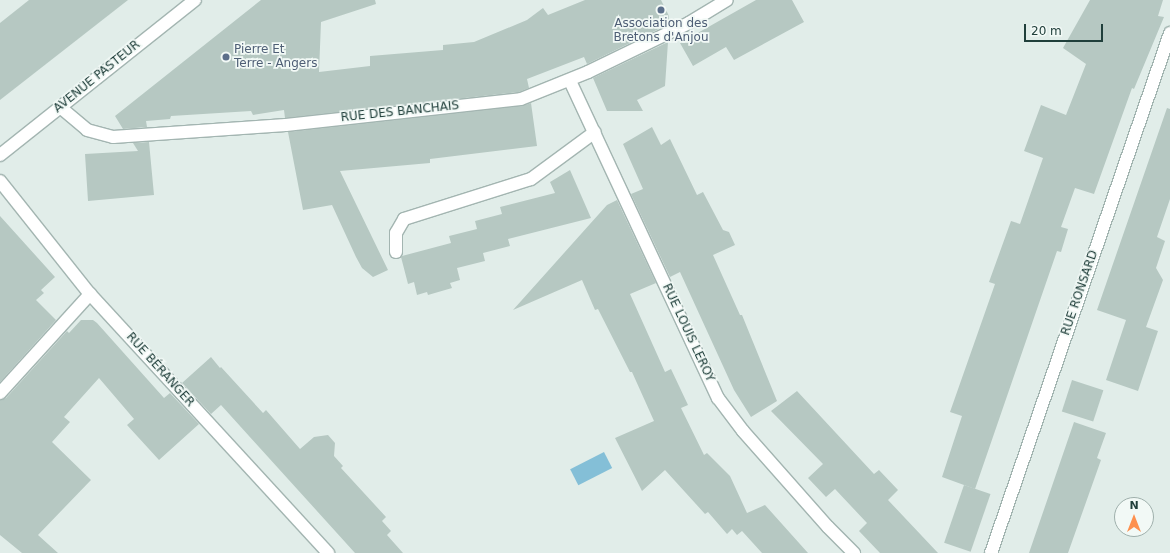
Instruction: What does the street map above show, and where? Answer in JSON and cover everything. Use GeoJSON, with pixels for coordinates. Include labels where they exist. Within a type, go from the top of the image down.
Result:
{"type":"FeatureCollection","features":[{"type":"Feature","properties":{"kind":"street","name":"AVENUE PASTEUR"},"geometry":{"type":"LineString","coordinates":[[0,155],[195,0]]}},
{"type":"Feature","properties":{"kind":"street","name":"RUE DES BANCHAIS"},"geometry":{"type":"LineString","coordinates":[[60,107],[87,130],[113,136],[286,125],[521,99],[570,81],[689,22],[727,0]]}},
{"type":"Feature","properties":{"kind":"street","name":"RUE RONSARD"},"geometry":{"type":"LineString","coordinates":[[990,553],[1170,33]]}},
{"type":"Feature","properties":{"kind":"street","name":"RUE LOUIS LEROY"},"geometry":{"type":"LineString","coordinates":[[570,81],[718,398],[742,431],[828,527],[854,553]]}},
{"type":"Feature","properties":{"kind":"street"},"geometry":{"type":"LineString","coordinates":[[396,252],[396,233],[404,219],[531,179],[595,132]]}},
{"type":"Feature","properties":{"kind":"street","name":"RUE BÉRANGER"},"geometry":{"type":"LineString","coordinates":[[0,181],[90,294],[328,553]]}},
{"type":"Feature","properties":{"kind":"street"},"geometry":{"type":"LineString","coordinates":[[0,393],[90,294]]}},
{"type":"Feature","properties":{"kind":"water"},"geometry":{"type":"Polygon","coordinates":[[[604,452],[612,468],[578,485],[570,469],[604,452]]]}},
{"type":"Feature","properties":{"kind":"building"},"geometry":{"type":"Polygon","coordinates":[[[29,0],[128,0],[0,100],[0,23],[29,0]]]}},
{"type":"Feature","properties":{"kind":"building"},"geometry":{"type":"Polygon","coordinates":[[[261,0],[375,0],[376,4],[321,22],[319,72],[370,66],[370,56],[443,50],[443,45],[474,42],[527,20],[543,8],[548,15],[585,0],[661,0],[669,16],[669,24],[587,64],[584,57],[527,79],[529,88],[519,92],[285,118],[284,110],[253,115],[251,111],[171,116],[170,119],[146,121],[147,127],[123,129],[115,116],[261,0]]]}},
{"type":"Feature","properties":{"kind":"building"},"geometry":{"type":"Polygon","coordinates":[[[756,0],[792,0],[804,22],[734,60],[726,47],[693,66],[680,43],[756,0]]]}},
{"type":"Feature","properties":{"kind":"building"},"geometry":{"type":"Polygon","coordinates":[[[1090,0],[1163,0],[1158,16],[1164,17],[1134,89],[1132,88],[1094,194],[1075,188],[1061,227],[1068,229],[1061,252],[1057,251],[975,489],[942,477],[962,416],[950,412],[995,284],[989,282],[1011,221],[1020,224],[1043,158],[1024,151],[1041,105],[1066,115],[1086,64],[1063,48],[1090,0]]]}},
{"type":"Feature","properties":{"kind":"building"},"geometry":{"type":"Polygon","coordinates":[[[668,42],[665,86],[637,100],[643,111],[607,111],[593,78],[668,42]]]}},
{"type":"Feature","properties":{"kind":"building"},"geometry":{"type":"Polygon","coordinates":[[[531,103],[537,146],[430,159],[430,163],[340,171],[388,270],[373,277],[362,268],[332,205],[303,210],[288,132],[522,106],[531,103]]]}},
{"type":"Feature","properties":{"kind":"building"},"geometry":{"type":"Polygon","coordinates":[[[1167,108],[1170,109],[1170,199],[1157,237],[1165,241],[1156,268],[1163,280],[1146,327],[1158,331],[1138,391],[1106,380],[1126,320],[1097,310],[1167,108]]]}},
{"type":"Feature","properties":{"kind":"building"},"geometry":{"type":"Polygon","coordinates":[[[652,127],[661,145],[670,139],[697,195],[703,192],[723,230],[729,232],[735,245],[713,255],[740,315],[742,315],[777,401],[751,417],[734,390],[680,272],[670,277],[631,194],[643,189],[623,144],[652,127]]]}},
{"type":"Feature","properties":{"kind":"building"},"geometry":{"type":"Polygon","coordinates":[[[149,142],[154,195],[88,201],[85,154],[138,151],[133,143],[149,142]]]}},
{"type":"Feature","properties":{"kind":"building"},"geometry":{"type":"Polygon","coordinates":[[[570,170],[591,218],[508,239],[510,246],[483,253],[485,261],[457,268],[460,280],[450,283],[452,288],[428,295],[427,292],[417,295],[414,282],[408,284],[402,256],[451,243],[449,236],[477,229],[475,221],[502,214],[500,207],[555,193],[550,182],[570,170]]]}},
{"type":"Feature","properties":{"kind":"building"},"geometry":{"type":"Polygon","coordinates":[[[617,200],[656,283],[630,294],[665,372],[671,369],[688,405],[681,408],[704,455],[707,453],[730,476],[747,513],[765,505],[808,553],[762,553],[742,531],[737,535],[732,529],[727,534],[708,512],[705,514],[665,470],[642,491],[615,438],[654,421],[632,372],[630,372],[598,309],[595,310],[582,280],[513,310],[607,205],[617,200]]]}},
{"type":"Feature","properties":{"kind":"building"},"geometry":{"type":"Polygon","coordinates":[[[0,216],[55,277],[41,290],[44,293],[36,300],[56,320],[0,382],[0,216]]]}},
{"type":"Feature","properties":{"kind":"building"},"geometry":{"type":"Polygon","coordinates":[[[81,320],[93,320],[97,323],[164,398],[170,393],[199,424],[159,460],[127,425],[134,419],[99,378],[64,417],[70,422],[52,442],[91,480],[38,535],[58,553],[22,553],[0,535],[0,400],[6,398],[67,331],[69,333],[81,320]]]}},
{"type":"Feature","properties":{"kind":"building"},"geometry":{"type":"Polygon","coordinates":[[[211,357],[263,413],[266,410],[300,449],[314,437],[328,435],[335,443],[334,456],[343,466],[341,468],[386,517],[382,521],[391,531],[387,535],[403,553],[355,553],[221,405],[211,414],[182,383],[211,357]]]}},
{"type":"Feature","properties":{"kind":"building"},"geometry":{"type":"Polygon","coordinates":[[[1072,380],[1103,390],[1093,422],[1062,411],[1072,380]]]}},
{"type":"Feature","properties":{"kind":"building"},"geometry":{"type":"Polygon","coordinates":[[[797,391],[874,474],[879,470],[898,490],[888,500],[938,553],[880,553],[859,531],[867,523],[835,489],[826,497],[808,478],[823,464],[771,411],[797,391]]]}},
{"type":"Feature","properties":{"kind":"building"},"geometry":{"type":"Polygon","coordinates":[[[1074,422],[1106,433],[1097,458],[1101,460],[1068,553],[1029,553],[1074,422]]]}},
{"type":"Feature","properties":{"kind":"building"},"geometry":{"type":"Polygon","coordinates":[[[964,485],[990,494],[971,552],[944,543],[964,485]]]}},
{"type":"Feature","properties":{"kind":"place","name":"Association des Bretons d'Anjou"},"geometry":{"type":"Point","coordinates":[661,10]}},
{"type":"Feature","properties":{"kind":"place","name":"Pierre Et Terre - Angers"},"geometry":{"type":"Point","coordinates":[226,57]}}]}
